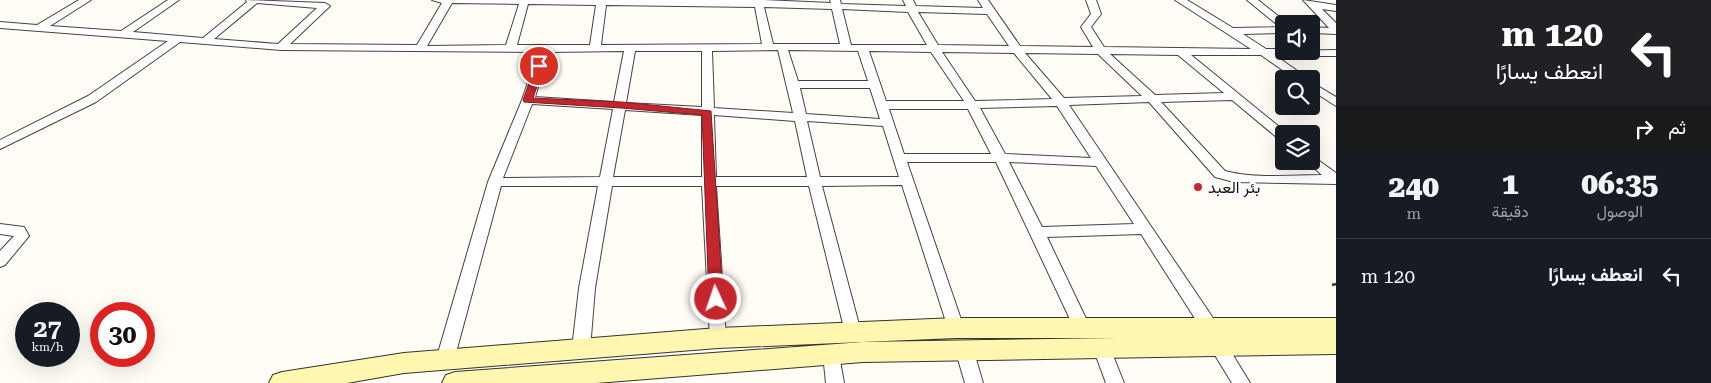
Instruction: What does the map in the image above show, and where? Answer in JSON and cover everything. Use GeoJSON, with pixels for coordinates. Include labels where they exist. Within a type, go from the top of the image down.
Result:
{"type":"FeatureCollection","features":[{"type":"Feature","properties":{"kind":"main road"},"geometry":{"type":"LineString","coordinates":[[282,383],[404,363],[718,338],[853,332],[1102,348],[1336,328]]}},
{"type":"Feature","properties":{"kind":"main road"},"geometry":{"type":"LineString","coordinates":[[455,383],[832,354],[960,339],[1083,329],[1336,344]]}},
{"type":"Feature","properties":{"kind":"street"},"geometry":{"type":"LineString","coordinates":[[39,28],[86,0]]}},
{"type":"Feature","properties":{"kind":"street"},"geometry":{"type":"LineString","coordinates":[[124,34],[174,0]]}},
{"type":"Feature","properties":{"kind":"street"},"geometry":{"type":"LineString","coordinates":[[205,41],[253,0],[328,3]]}},
{"type":"Feature","properties":{"kind":"street"},"geometry":{"type":"LineString","coordinates":[[437,0],[986,5],[1017,50],[1061,102],[1146,229],[1241,383]]}},
{"type":"Feature","properties":{"kind":"street"},"geometry":{"type":"LineString","coordinates":[[420,49],[449,0]]}},
{"type":"Feature","properties":{"kind":"street"},"geometry":{"type":"LineString","coordinates":[[1090,0],[1096,14],[1094,20],[1088,23],[1087,31],[1101,51],[1152,99],[1214,170],[1234,178],[1336,179]]}},
{"type":"Feature","properties":{"kind":"street"},"geometry":{"type":"LineString","coordinates":[[1180,0],[1290,70]]}},
{"type":"Feature","properties":{"kind":"street"},"geometry":{"type":"LineString","coordinates":[[1252,0],[1275,18]]}},
{"type":"Feature","properties":{"kind":"street"},"geometry":{"type":"LineString","coordinates":[[595,47],[602,1]]}},
{"type":"Feature","properties":{"kind":"street"},"geometry":{"type":"LineString","coordinates":[[511,48],[524,2]]}},
{"type":"Feature","properties":{"kind":"street"},"geometry":{"type":"LineString","coordinates":[[758,2],[775,47],[793,84],[814,180],[853,332]]}},
{"type":"Feature","properties":{"kind":"street"},"geometry":{"type":"LineString","coordinates":[[282,47],[328,3]]}},
{"type":"Feature","properties":{"kind":"street"},"geometry":{"type":"LineString","coordinates":[[836,3],[846,48]]}},
{"type":"Feature","properties":{"kind":"street"},"geometry":{"type":"LineString","coordinates":[[1310,3],[1336,8]]}},
{"type":"Feature","properties":{"kind":"street"},"geometry":{"type":"LineString","coordinates":[[1310,3],[1336,30]]}},
{"type":"Feature","properties":{"kind":"street"},"geometry":{"type":"LineString","coordinates":[[910,5],[935,50],[972,105],[1037,232],[1083,329]]}},
{"type":"Feature","properties":{"kind":"street"},"geometry":{"type":"LineString","coordinates":[[0,25],[282,47],[420,49],[707,46],[1336,53]]}},
{"type":"Feature","properties":{"kind":"street"},"geometry":{"type":"LineString","coordinates":[[1230,30],[1275,30]]}},
{"type":"Feature","properties":{"kind":"street"},"geometry":{"type":"LineString","coordinates":[[1320,30],[1336,30]]}},
{"type":"Feature","properties":{"kind":"street"},"geometry":{"type":"LineString","coordinates":[[0,145],[92,100],[178,39]]}},
{"type":"Feature","properties":{"kind":"street"},"geometry":{"type":"LineString","coordinates":[[707,46],[709,183],[718,338]]}},
{"type":"Feature","properties":{"kind":"street"},"geometry":{"type":"LineString","coordinates":[[581,349],[587,288],[630,47]]}},
{"type":"Feature","properties":{"kind":"street"},"geometry":{"type":"LineString","coordinates":[[445,360],[495,182],[528,100],[545,48]]}},
{"type":"Feature","properties":{"kind":"street"},"geometry":{"type":"LineString","coordinates":[[863,49],[974,383]]}},
{"type":"Feature","properties":{"kind":"street"},"geometry":{"type":"LineString","coordinates":[[1180,50],[1275,130]]}},
{"type":"Feature","properties":{"kind":"street"},"geometry":{"type":"LineString","coordinates":[[793,84],[875,84]]}},
{"type":"Feature","properties":{"kind":"street"},"geometry":{"type":"LineString","coordinates":[[1320,91],[1336,102]]}},
{"type":"Feature","properties":{"kind":"street"},"geometry":{"type":"LineString","coordinates":[[883,105],[972,105],[1234,96]]}},
{"type":"Feature","properties":{"kind":"street"},"geometry":{"type":"LineString","coordinates":[[528,100],[621,105],[707,113],[889,123]]}},
{"type":"Feature","properties":{"kind":"street"},"geometry":{"type":"LineString","coordinates":[[899,158],[1000,158],[1101,162]]}},
{"type":"Feature","properties":{"kind":"street"},"geometry":{"type":"LineString","coordinates":[[1320,166],[1336,179]]}},
{"type":"Feature","properties":{"kind":"street"},"geometry":{"type":"LineString","coordinates":[[495,182],[709,183],[814,180],[907,181]]}},
{"type":"Feature","properties":{"kind":"street"},"geometry":{"type":"LineString","coordinates":[[0,229],[19,231],[22,236],[0,261]]}},
{"type":"Feature","properties":{"kind":"street"},"geometry":{"type":"LineString","coordinates":[[1037,232],[1146,229]]}},
{"type":"Feature","properties":{"kind":"street"},"geometry":{"type":"LineString","coordinates":[[1102,348],[1115,383]]}},
{"type":"Feature","properties":{"kind":"street"},"geometry":{"type":"LineString","coordinates":[[832,354],[835,383]]}},
{"type":"Feature","properties":{"kind":"place","name":"بئر العبد"},"geometry":{"type":"Point","coordinates":[1198,187]}},
{"type":"Feature","properties":{"kind":"route"},"geometry":{"type":"LineString","coordinates":[[539,66],[528,100],[621,105],[707,113],[716,299]]}}]}
